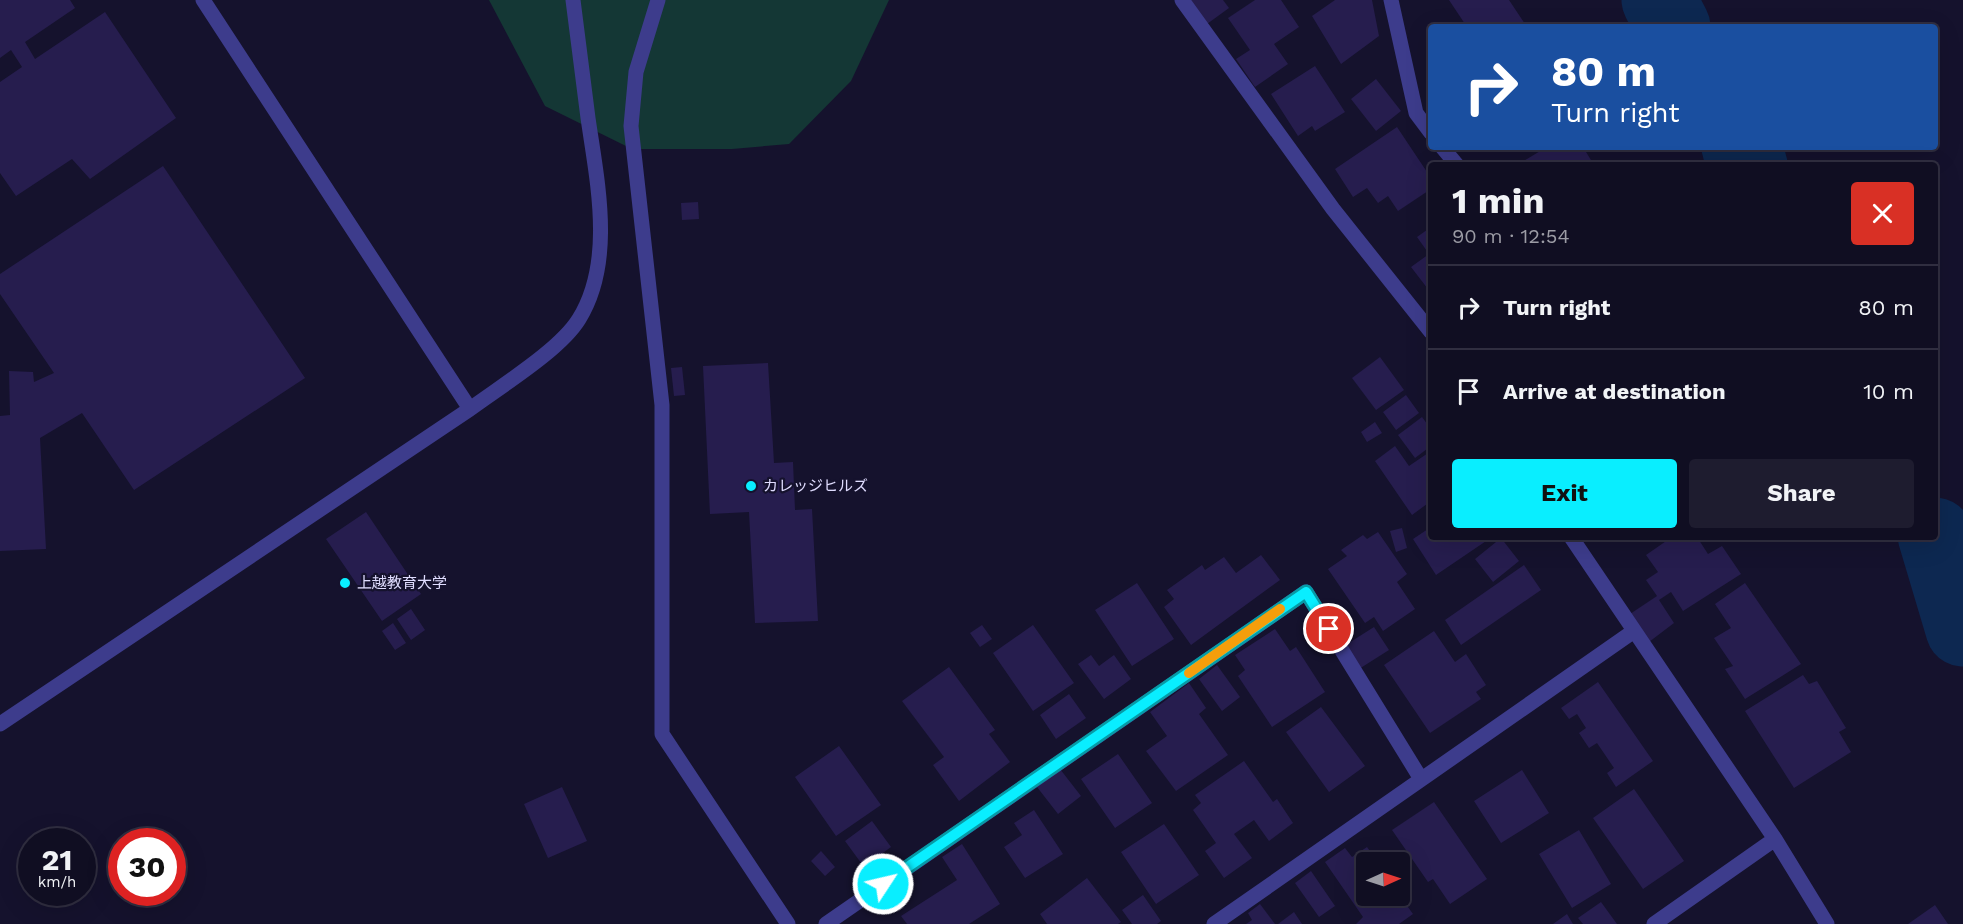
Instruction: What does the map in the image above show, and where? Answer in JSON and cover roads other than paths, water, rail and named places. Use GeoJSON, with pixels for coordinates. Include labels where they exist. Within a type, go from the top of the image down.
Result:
{"type":"FeatureCollection","features":[{"type":"Feature","properties":{"kind":"street"},"geometry":{"type":"LineString","coordinates":[[203,0],[470,409]]}},
{"type":"Feature","properties":{"kind":"street"},"geometry":{"type":"LineString","coordinates":[[0,724],[470,409],[556,344],[579,320],[595,283],[599,243],[598,194],[573,0]]}},
{"type":"Feature","properties":{"kind":"street"},"geometry":{"type":"LineString","coordinates":[[658,0],[636,72],[631,126],[662,405],[662,734],[788,924]]}},
{"type":"Feature","properties":{"kind":"street"},"geometry":{"type":"LineString","coordinates":[[1182,0],[1333,209],[1428,328]]}},
{"type":"Feature","properties":{"kind":"street"},"geometry":{"type":"LineString","coordinates":[[1391,0],[1416,113],[1428,129]]}},
{"type":"Feature","properties":{"kind":"street"},"geometry":{"type":"LineString","coordinates":[[1444,150],[1454,162]]}},
{"type":"Feature","properties":{"kind":"street"},"geometry":{"type":"LineString","coordinates":[[1573,540],[1775,839],[1827,924]]}},
{"type":"Feature","properties":{"kind":"street"},"geometry":{"type":"LineString","coordinates":[[826,924],[1306,592],[1421,779]]}},
{"type":"Feature","properties":{"kind":"street"},"geometry":{"type":"LineString","coordinates":[[1214,924],[1634,631]]}},
{"type":"Feature","properties":{"kind":"street"},"geometry":{"type":"LineString","coordinates":[[1654,924],[1775,839]]}},
{"type":"Feature","properties":{"kind":"waterway"},"geometry":{"type":"LineString","coordinates":[[1659,0],[1671,24]]}},
{"type":"Feature","properties":{"kind":"waterway"},"geometry":{"type":"LineString","coordinates":[[1741,150],[1748,162]]}},
{"type":"Feature","properties":{"kind":"waterway"},"geometry":{"type":"LineString","coordinates":[[1936,540],[1963,629]]}},
{"type":"Feature","properties":{"kind":"place","name":"カレッジヒルズ"},"geometry":{"type":"Point","coordinates":[751,486]}},
{"type":"Feature","properties":{"kind":"place","name":"上越教育大学"},"geometry":{"type":"Point","coordinates":[345,583]}}]}
